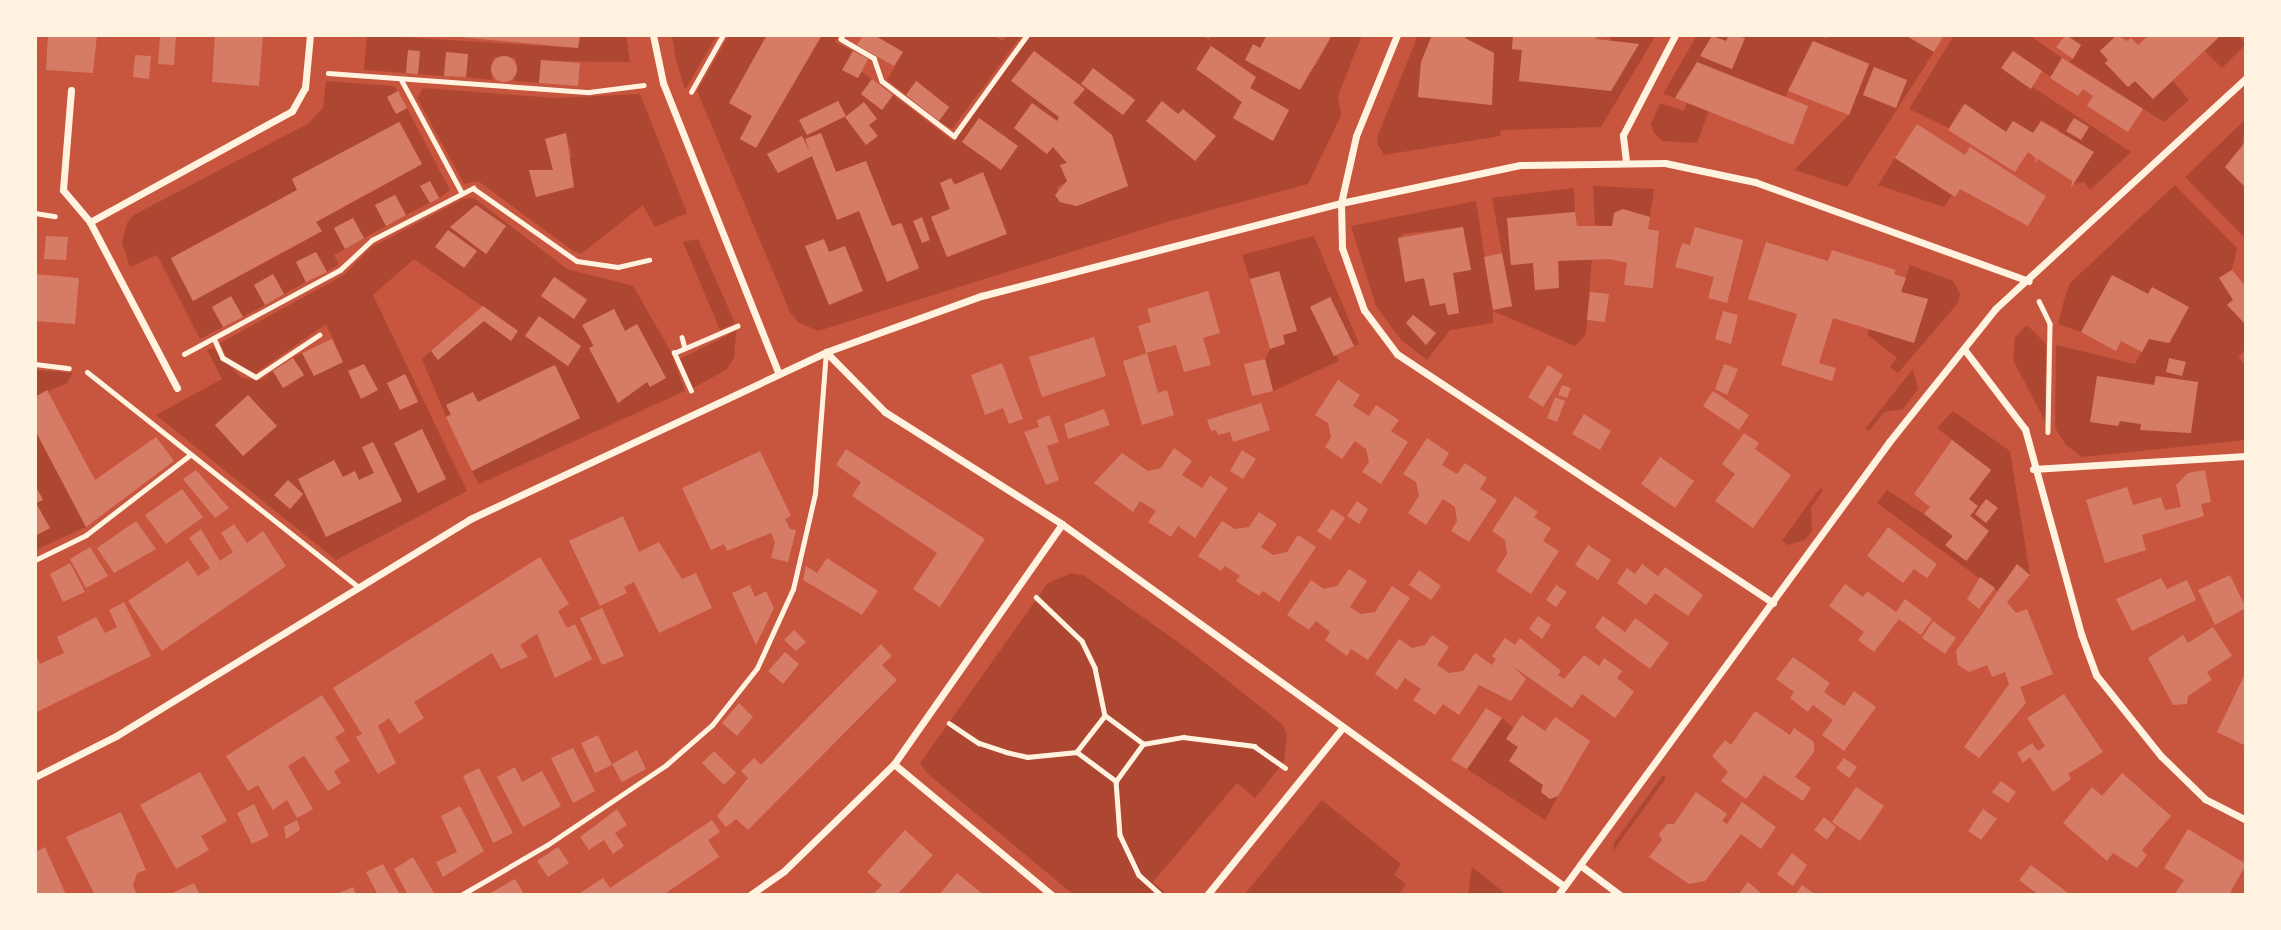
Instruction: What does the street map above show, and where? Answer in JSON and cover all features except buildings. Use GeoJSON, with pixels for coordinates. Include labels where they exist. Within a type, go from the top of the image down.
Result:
{"type":"FeatureCollection","features":[{"type":"Feature","properties":{"kind":"street"},"geometry":{"type":"LineString","coordinates":[[90,222],[292,111],[300,101],[310,35]]}},
{"type":"Feature","properties":{"kind":"street"},"geometry":{"type":"LineString","coordinates":[[653,35],[663,83],[779,374]]}},
{"type":"Feature","properties":{"kind":"street"},"geometry":{"type":"LineString","coordinates":[[1397,35],[1356,136],[1341,203],[1342,248],[1364,310],[1397,355],[1773,603]]}},
{"type":"Feature","properties":{"kind":"street"},"geometry":{"type":"LineString","coordinates":[[1626,161],[1623,135],[1675,35]]}},
{"type":"Feature","properties":{"kind":"street"},"geometry":{"type":"LineString","coordinates":[[1558,895],[1889,442],[1995,309],[2029,281],[2246,78]]}},
{"type":"Feature","properties":{"kind":"street"},"geometry":{"type":"LineString","coordinates":[[71,90],[63,190],[90,222],[177,388]]}},
{"type":"Feature","properties":{"kind":"street"},"geometry":{"type":"LineString","coordinates":[[35,776],[116,736],[356,585],[470,519],[826,352],[981,296],[1341,203],[1520,165],[1626,161],[1665,163],[1755,182],[2029,281]]}},
{"type":"Feature","properties":{"kind":"street"},"geometry":{"type":"LineString","coordinates":[[1964,349],[2025,429],[2034,469],[2096,675],[2161,756],[2196,791],[2246,820]]}},
{"type":"Feature","properties":{"kind":"street"},"geometry":{"type":"LineString","coordinates":[[826,352],[885,412],[1062,524],[1564,886]]}},
{"type":"Feature","properties":{"kind":"street"},"geometry":{"type":"LineString","coordinates":[[2034,469],[2246,456]]}},
{"type":"Feature","properties":{"kind":"street"},"geometry":{"type":"LineString","coordinates":[[750,895],[784,871],[894,764],[934,711],[1062,524]]}},
{"type":"Feature","properties":{"kind":"street"},"geometry":{"type":"LineString","coordinates":[[1207,895],[1302,781],[1343,727]]}},
{"type":"Feature","properties":{"kind":"street"},"geometry":{"type":"LineString","coordinates":[[894,764],[1052,895]]}},
{"type":"Feature","properties":{"kind":"street"},"geometry":{"type":"LineString","coordinates":[[1580,865],[1620,895]]}},
{"type":"Feature","properties":{"kind":"lane"},"geometry":{"type":"LineString","coordinates":[[461,895],[548,845],[666,765],[712,724],[757,668],[793,589],[815,494],[826,352]]}},
{"type":"Feature","properties":{"kind":"lane"},"geometry":{"type":"LineString","coordinates":[[87,372],[356,585]]}},
{"type":"Feature","properties":{"kind":"lane"},"geometry":{"type":"LineString","coordinates":[[35,559],[86,535],[190,455]]}},
{"type":"Feature","properties":{"kind":"path"},"geometry":{"type":"LineString","coordinates":[[677,117],[723,35]]}},
{"type":"Feature","properties":{"kind":"path"},"geometry":{"type":"LineString","coordinates":[[843,35],[841,39],[874,58],[882,81],[954,136],[1027,35]]}},
{"type":"Feature","properties":{"kind":"path"},"geometry":{"type":"LineString","coordinates":[[306,71],[589,92],[663,83]]}},
{"type":"Feature","properties":{"kind":"path"},"geometry":{"type":"LineString","coordinates":[[401,78],[462,193]]}},
{"type":"Feature","properties":{"kind":"path"},"geometry":{"type":"LineString","coordinates":[[165,364],[340,271],[372,240],[473,188],[577,261],[618,267],[649,260]]}},
{"type":"Feature","properties":{"kind":"path"},"geometry":{"type":"LineString","coordinates":[[2029,281],[2050,324],[2051,425],[2034,469]]}},
{"type":"Feature","properties":{"kind":"path"},"geometry":{"type":"LineString","coordinates":[[699,411],[674,353],[757,318]]}},
{"type":"Feature","properties":{"kind":"path"},"geometry":{"type":"LineString","coordinates":[[214,338],[223,358],[256,377],[319,335]]}},
{"type":"Feature","properties":{"kind":"path"},"geometry":{"type":"LineString","coordinates":[[682,337],[685,348]]}},
{"type":"Feature","properties":{"kind":"path"},"geometry":{"type":"LineString","coordinates":[[35,364],[87,372]]}},
{"type":"Feature","properties":{"kind":"path"},"geometry":{"type":"LineString","coordinates":[[1020,585],[1065,621],[1082,641],[1095,668],[1105,716],[1143,744]]}},
{"type":"Feature","properties":{"kind":"path"},"geometry":{"type":"LineString","coordinates":[[934,711],[979,743],[1027,757],[1077,752],[1116,780]]}},
{"type":"Feature","properties":{"kind":"path"},"geometry":{"type":"LineString","coordinates":[[1077,752],[1105,716]]}},
{"type":"Feature","properties":{"kind":"path"},"geometry":{"type":"LineString","coordinates":[[1161,895],[1139,875],[1119,835],[1116,780],[1143,744],[1183,737],[1254,747],[1302,781]]}},
{"type":"Feature","properties":{"kind":"shaded area"},"geometry":{"type":"Polygon","coordinates":[[[367,35],[578,48],[580,35],[626,35],[630,62],[541,61],[539,83],[514,81],[516,58],[505,57],[494,57],[492,80],[466,77],[468,54],[447,53],[444,76],[418,74],[419,51],[408,51],[406,73],[364,70],[367,35]]]}},
{"type":"Feature","properties":{"kind":"shaded area"},"geometry":{"type":"Polygon","coordinates":[[[672,35],[717,35],[685,90],[676,60],[672,35]]]}},
{"type":"Feature","properties":{"kind":"shaded area"},"geometry":{"type":"Polygon","coordinates":[[[729,35],[767,35],[729,103],[752,116],[740,139],[756,147],[822,35],[838,35],[835,42],[853,51],[843,70],[858,78],[862,72],[872,79],[861,94],[882,110],[893,95],[954,142],[1031,35],[1202,35],[1209,40],[1212,35],[1267,35],[1260,48],[1253,45],[1245,60],[1316,65],[1332,35],[1362,35],[1338,96],[1341,116],[1308,184],[1170,221],[818,331],[798,322],[790,312],[697,91],[729,35]],[[1211,46],[1196,69],[1242,102],[1233,118],[1273,140],[1289,110],[1250,88],[1256,77],[1211,46]],[[1034,51],[1012,81],[1059,117],[1057,121],[1032,104],[1014,128],[1046,154],[1053,147],[1067,163],[1060,165],[1067,181],[1057,188],[1059,202],[1077,206],[1128,186],[1112,135],[1073,103],[1084,89],[1034,51]],[[1093,69],[1082,84],[1123,115],[1135,100],[1093,69]],[[838,102],[807,135],[845,116],[838,102]],[[979,118],[1001,169],[1018,146],[979,118]],[[821,133],[837,220],[859,211],[887,281],[919,269],[902,223],[892,226],[866,161],[836,172],[821,133]],[[801,136],[767,154],[778,173],[811,156],[801,136]],[[951,179],[940,183],[950,209],[931,217],[947,257],[1006,234],[951,179]]]}},
{"type":"Feature","properties":{"kind":"shaded area"},"geometry":{"type":"Polygon","coordinates":[[[874,35],[992,35],[1003,41],[1007,35],[1022,35],[952,129],[939,121],[949,107],[917,81],[906,95],[887,80],[903,52],[874,35]]]}},
{"type":"Feature","properties":{"kind":"shaded area"},"geometry":{"type":"Polygon","coordinates":[[[1418,35],[1432,35],[1421,63],[1418,97],[1491,105],[1494,53],[1465,38],[1466,35],[1513,35],[1512,49],[1522,50],[1519,81],[1611,91],[1638,44],[1610,41],[1610,35],[1656,35],[1601,127],[1501,130],[1500,136],[1384,155],[1377,143],[1378,135],[1418,35]]]}},
{"type":"Feature","properties":{"kind":"shaded area"},"geometry":{"type":"Polygon","coordinates":[[[1697,35],[1729,35],[1726,41],[1712,36],[1700,56],[1732,69],[1744,38],[1737,35],[1819,35],[1827,39],[1830,35],[1905,35],[1934,52],[1847,187],[1794,170],[1849,115],[1869,63],[1813,41],[1785,97],[1698,63],[1675,98],[1663,94],[1697,35]],[[1874,67],[1863,95],[1896,108],[1874,67]]]}},
{"type":"Feature","properties":{"kind":"shaded area"},"geometry":{"type":"Polygon","coordinates":[[[1954,35],[2029,35],[2062,58],[2051,77],[2013,51],[2002,67],[2131,152],[2090,190],[2084,182],[2073,184],[2058,129],[2042,121],[2033,133],[2013,121],[2006,132],[1964,103],[1949,128],[1909,109],[1954,35]]]}},
{"type":"Feature","properties":{"kind":"shaded area"},"geometry":{"type":"Polygon","coordinates":[[[2066,35],[2117,35],[2100,51],[2108,60],[2105,63],[2128,87],[2135,81],[2153,99],[2173,81],[2189,100],[2164,122],[2070,62],[2081,45],[2066,35]]]}},
{"type":"Feature","properties":{"kind":"shaded area"},"geometry":{"type":"Polygon","coordinates":[[[2221,35],[2237,35],[2246,44],[2222,68],[2205,51],[2221,35]]]}},
{"type":"Feature","properties":{"kind":"shaded area"},"geometry":{"type":"Polygon","coordinates":[[[326,81],[394,86],[398,91],[387,97],[396,114],[407,108],[450,190],[439,198],[430,182],[421,187],[430,203],[406,215],[395,195],[375,205],[386,226],[364,238],[353,218],[334,228],[345,249],[334,255],[339,264],[327,272],[316,252],[296,262],[306,282],[284,294],[274,275],[264,279],[254,285],[265,305],[243,317],[231,297],[212,307],[223,327],[200,339],[157,255],[130,267],[122,243],[127,223],[134,215],[309,123],[323,108],[326,81]],[[400,122],[292,179],[297,190],[171,259],[193,301],[321,232],[316,222],[422,164],[400,122]]]}},
{"type":"Feature","properties":{"kind":"shaded area"},"geometry":{"type":"Polygon","coordinates":[[[423,88],[554,98],[640,94],[687,213],[655,227],[643,205],[581,254],[573,251],[478,181],[464,184],[417,98],[423,88]],[[566,133],[545,139],[553,170],[529,170],[536,197],[572,156],[566,133]]]}},
{"type":"Feature","properties":{"kind":"shaded area"},"geometry":{"type":"Polygon","coordinates":[[[1660,103],[1684,111],[1687,103],[1709,111],[1697,143],[1662,141],[1654,133],[1651,124],[1660,103]]]}},
{"type":"Feature","properties":{"kind":"shaded area"},"geometry":{"type":"Polygon","coordinates":[[[2246,119],[2242,145],[2246,239],[2185,177],[2246,119]]]}},
{"type":"Feature","properties":{"kind":"shaded area"},"geometry":{"type":"Polygon","coordinates":[[[1895,158],[1952,195],[1944,207],[1878,185],[1895,158]]]}},
{"type":"Feature","properties":{"kind":"shaded area"},"geometry":{"type":"Polygon","coordinates":[[[2175,185],[2237,248],[2232,270],[2219,278],[2233,300],[2227,305],[2246,325],[2246,348],[2238,357],[2246,366],[2246,440],[2082,457],[2066,445],[2055,428],[2056,345],[2135,364],[2149,339],[2170,343],[2188,308],[2152,288],[2148,294],[2112,275],[2081,332],[2058,324],[2070,283],[2175,185]],[[2156,376],[2154,385],[2091,422],[2118,426],[2120,421],[2141,424],[2141,430],[2190,433],[2198,383],[2156,376]]]}},
{"type":"Feature","properties":{"kind":"shaded area"},"geometry":{"type":"Polygon","coordinates":[[[1593,186],[1654,189],[1650,217],[1623,210],[1612,226],[1595,225],[1593,186]]]}},
{"type":"Feature","properties":{"kind":"shaded area"},"geometry":{"type":"Polygon","coordinates":[[[1574,188],[1575,212],[1507,219],[1511,265],[1533,263],[1535,290],[1559,287],[1558,261],[1592,258],[1586,334],[1575,346],[1493,311],[1493,323],[1450,330],[1427,360],[1401,340],[1376,306],[1351,226],[1476,201],[1493,310],[1512,306],[1492,198],[1574,188]],[[1463,227],[1403,234],[1398,239],[1405,281],[1424,278],[1430,306],[1445,303],[1448,315],[1459,313],[1453,273],[1471,270],[1463,227]],[[1413,315],[1406,323],[1426,345],[1436,333],[1413,315]]]}},
{"type":"Feature","properties":{"kind":"shaded area"},"geometry":{"type":"Polygon","coordinates":[[[474,198],[567,269],[633,286],[670,350],[685,391],[479,484],[472,471],[580,418],[554,365],[478,402],[473,393],[446,417],[422,359],[431,351],[439,359],[484,321],[510,340],[518,331],[414,259],[373,295],[467,491],[336,560],[156,415],[222,379],[207,350],[213,348],[242,378],[261,380],[273,371],[284,388],[304,375],[293,358],[302,353],[314,376],[343,362],[326,324],[253,375],[226,356],[220,343],[344,275],[370,248],[463,199],[474,198]],[[476,205],[450,227],[487,254],[505,226],[476,205]],[[555,277],[541,296],[574,319],[587,299],[555,277]],[[614,309],[583,325],[618,403],[647,382],[650,387],[666,378],[637,324],[625,331],[614,309]],[[539,317],[525,336],[568,366],[581,346],[539,317]],[[406,375],[387,383],[400,410],[418,402],[406,375]],[[215,425],[243,456],[276,426],[215,425]],[[422,429],[394,443],[418,492],[446,479],[422,429]],[[373,442],[362,448],[374,473],[359,480],[355,471],[343,477],[298,479],[326,537],[402,501],[373,442]],[[288,481],[274,495],[290,509],[303,495],[288,481]]]}},
{"type":"Feature","properties":{"kind":"shaded area"},"geometry":{"type":"Polygon","coordinates":[[[1314,236],[1359,344],[1354,346],[1330,297],[1311,306],[1339,361],[1273,391],[1265,359],[1270,349],[1285,344],[1283,335],[1297,331],[1250,279],[1242,255],[1314,236]]]}},
{"type":"Feature","properties":{"kind":"shaded area"},"geometry":{"type":"Polygon","coordinates":[[[698,239],[735,323],[720,330],[683,242],[698,239]]]}},
{"type":"Feature","properties":{"kind":"shaded area"},"geometry":{"type":"Polygon","coordinates":[[[1910,265],[1953,281],[1960,294],[1958,303],[1898,373],[1890,367],[1897,358],[1867,334],[1869,329],[1914,343],[1928,299],[1901,292],[1910,265]]]}},
{"type":"Feature","properties":{"kind":"shaded area"},"geometry":{"type":"Polygon","coordinates":[[[2027,325],[2046,344],[2045,421],[2013,360],[2015,337],[2027,325]]]}},
{"type":"Feature","properties":{"kind":"shaded area"},"geometry":{"type":"Polygon","coordinates":[[[736,331],[734,358],[726,370],[693,388],[680,359],[736,331]]]}},
{"type":"Feature","properties":{"kind":"shaded area"},"geometry":{"type":"Polygon","coordinates":[[[1913,369],[1918,389],[1903,409],[1884,412],[1869,431],[1865,429],[1913,369]]]}},
{"type":"Feature","properties":{"kind":"shaded area"},"geometry":{"type":"Polygon","coordinates":[[[35,370],[73,373],[67,383],[35,397],[35,370]]]}},
{"type":"Feature","properties":{"kind":"shaded area"},"geometry":{"type":"Polygon","coordinates":[[[1953,411],[2010,451],[2030,575],[2017,565],[1997,591],[1877,503],[1887,490],[1953,536],[1946,545],[1967,561],[1989,531],[1970,516],[1969,499],[1991,470],[1937,428],[1953,411]]]}},
{"type":"Feature","properties":{"kind":"shaded area"},"geometry":{"type":"Polygon","coordinates":[[[35,430],[86,527],[35,550],[35,536],[49,528],[36,503],[43,499],[35,485],[35,430]]]}},
{"type":"Feature","properties":{"kind":"shaded area"},"geometry":{"type":"Polygon","coordinates":[[[1820,488],[1823,490],[1811,508],[1812,531],[1805,540],[1788,545],[1782,541],[1820,488]]]}},
{"type":"Feature","properties":{"kind":"shaded area"},"geometry":{"type":"Polygon","coordinates":[[[1072,573],[1085,576],[1185,647],[1282,724],[1287,735],[1284,762],[1255,798],[1237,783],[1153,882],[1168,895],[1074,895],[928,774],[920,763],[1048,583],[1072,573]]]}},
{"type":"Feature","properties":{"kind":"shaded area"},"geometry":{"type":"Polygon","coordinates":[[[1502,718],[1514,728],[1506,739],[1518,747],[1509,761],[1543,785],[1541,792],[1550,799],[1558,796],[1545,820],[1467,769],[1502,718]]]}},
{"type":"Feature","properties":{"kind":"shaded area"},"geometry":{"type":"Polygon","coordinates":[[[1663,775],[1666,778],[1613,851],[1614,843],[1663,775]]]}},
{"type":"Feature","properties":{"kind":"shaded area"},"geometry":{"type":"Polygon","coordinates":[[[1322,800],[1401,864],[1394,875],[1406,884],[1399,895],[1244,895],[1322,800]]]}},
{"type":"Feature","properties":{"kind":"shaded area"},"geometry":{"type":"Polygon","coordinates":[[[1472,867],[1507,895],[1468,895],[1472,867]]]}}]}
